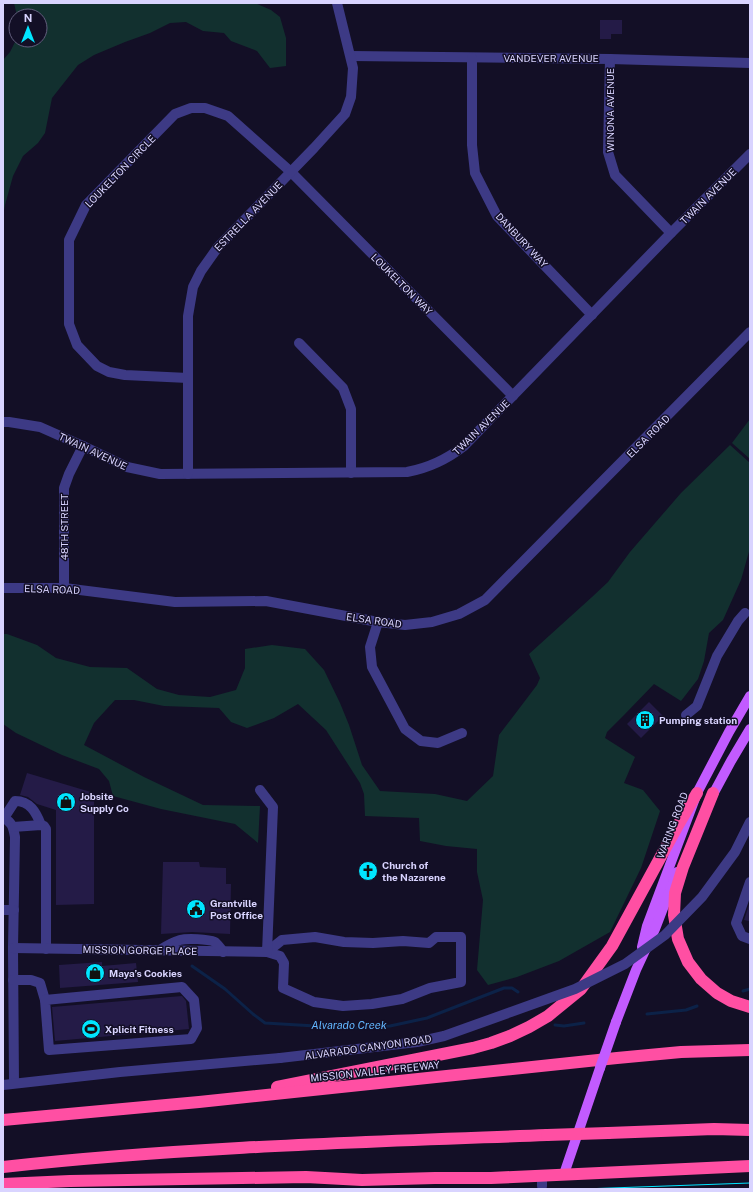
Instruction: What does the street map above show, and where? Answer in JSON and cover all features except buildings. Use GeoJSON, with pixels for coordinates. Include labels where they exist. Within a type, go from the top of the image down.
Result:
{"type":"FeatureCollection","features":[{"type":"Feature","properties":{"kind":"highway"},"geometry":{"type":"LineString","coordinates":[[199,1102],[491,1044],[548,1016],[581,989],[612,946],[697,793]]}},
{"type":"Feature","properties":{"kind":"highway"},"geometry":{"type":"LineString","coordinates":[[713,793],[683,867],[675,893],[674,915],[678,939],[688,962],[701,979],[717,993],[731,1001],[750,1006]]}},
{"type":"Feature","properties":{"kind":"highway","name":"MISSION VALLEY FREEWAY"},"geometry":{"type":"LineString","coordinates":[[3,1120],[199,1102],[681,1052],[750,1050]]}},
{"type":"Feature","properties":{"kind":"highway"},"geometry":{"type":"LineString","coordinates":[[3,1167],[188,1151],[299,1145],[714,1129],[750,1130]]}},
{"type":"Feature","properties":{"kind":"highway"},"geometry":{"type":"LineString","coordinates":[[3,1184],[70,1180],[306,1177],[362,1180],[491,1178],[542,1181],[564,1174],[750,1166]]}},
{"type":"Feature","properties":{"kind":"main road","name":"WARING ROAD"},"geometry":{"type":"LineString","coordinates":[[636,970],[647,926],[697,793],[750,696]]}},
{"type":"Feature","properties":{"kind":"main road","name":"WARING ROAD"},"geometry":{"type":"LineString","coordinates":[[564,1174],[616,1022],[636,970],[655,929],[672,884],[702,816],[713,793],[750,729]]}},
{"type":"Feature","properties":{"kind":"street","name":"ESTRELLA AVENUE"},"geometry":{"type":"LineString","coordinates":[[188,474],[188,316],[193,287],[201,271],[218,247],[345,114],[351,97],[353,68],[337,3]]}},
{"type":"Feature","properties":{"kind":"street","name":"VANDEVER AVENUE"},"geometry":{"type":"LineString","coordinates":[[351,56],[610,59],[750,63]]}},
{"type":"Feature","properties":{"kind":"street","name":"DANBURY WAY"},"geometry":{"type":"LineString","coordinates":[[472,58],[472,144],[475,173],[497,216],[592,315]]}},
{"type":"Feature","properties":{"kind":"street","name":"WINONA AVENUE"},"geometry":{"type":"LineString","coordinates":[[610,59],[608,152],[615,175],[671,233]]}},
{"type":"Feature","properties":{"kind":"street","name":"LOUKELTON CIRCLE"},"geometry":{"type":"LineString","coordinates":[[188,378],[125,375],[109,372],[97,366],[77,345],[69,324],[69,240],[86,205],[175,114],[191,108],[205,108],[228,116],[291,172]]}},
{"type":"Feature","properties":{"kind":"street","name":"TWAIN AVENUE"},"geometry":{"type":"LineString","coordinates":[[3,422],[40,428],[83,446],[127,468],[160,474],[407,472],[423,469],[452,456],[464,446],[750,154]]}},
{"type":"Feature","properties":{"kind":"street","name":"LOUKELTON WAY"},"geometry":{"type":"LineString","coordinates":[[291,172],[513,396]]}},
{"type":"Feature","properties":{"kind":"street","name":"ELSA ROAD"},"geometry":{"type":"LineString","coordinates":[[3,588],[64,588],[175,602],[266,601],[378,622],[405,625],[432,622],[459,614],[485,600],[750,332]]}},
{"type":"Feature","properties":{"kind":"street"},"geometry":{"type":"LineString","coordinates":[[299,343],[342,388],[351,409],[351,473]]}},
{"type":"Feature","properties":{"kind":"street","name":"48TH STREET"},"geometry":{"type":"LineString","coordinates":[[64,588],[64,488],[69,474],[83,446]]}},
{"type":"Feature","properties":{"kind":"street"},"geometry":{"type":"LineString","coordinates":[[686,715],[697,706],[717,656],[738,621],[745,613]]}},
{"type":"Feature","properties":{"kind":"street"},"geometry":{"type":"LineString","coordinates":[[378,622],[370,647],[372,667],[405,729],[421,741],[438,743],[462,733]]}},
{"type":"Feature","properties":{"kind":"street"},"geometry":{"type":"LineString","coordinates":[[260,790],[273,806],[267,952]]}},
{"type":"Feature","properties":{"kind":"street"},"geometry":{"type":"LineString","coordinates":[[14,1083],[13,948],[15,849],[13,827],[9,820],[4,817],[15,801],[24,801],[33,808],[41,825],[46,829],[46,949]]}},
{"type":"Feature","properties":{"kind":"street","name":"ALVARADO CANYON ROAD"},"geometry":{"type":"LineString","coordinates":[[3,1085],[120,1072],[280,1058],[417,1042],[444,1036],[575,990],[625,964],[665,935],[702,897],[735,852],[750,822]]}},
{"type":"Feature","properties":{"kind":"street"},"geometry":{"type":"LineString","coordinates":[[13,827],[41,825]]}},
{"type":"Feature","properties":{"kind":"street"},"geometry":{"type":"LineString","coordinates":[[750,882],[736,922],[742,936],[750,939]]}},
{"type":"Feature","properties":{"kind":"street"},"geometry":{"type":"LineString","coordinates":[[3,910],[14,910]]}},
{"type":"Feature","properties":{"kind":"street"},"geometry":{"type":"LineString","coordinates":[[436,937],[461,937],[461,982],[430,988],[402,999],[372,1004],[343,1006],[326,1005],[314,1002],[283,988],[284,963],[280,956],[267,952],[282,940],[315,938],[344,942],[373,943],[402,941],[429,943],[436,937]]}},
{"type":"Feature","properties":{"kind":"street","name":"MISSION GORGE PLACE"},"geometry":{"type":"LineString","coordinates":[[13,948],[267,952]]}},
{"type":"Feature","properties":{"kind":"street"},"geometry":{"type":"LineString","coordinates":[[13,980],[31,980],[40,983],[45,1000],[49,1050],[191,1039],[197,1028],[194,1000],[182,987],[45,1000]]}},
{"type":"Feature","properties":{"kind":"green space"},"geometry":{"type":"Polygon","coordinates":[[[14,3],[255,3],[271,10],[280,17],[286,38],[286,66],[270,68],[257,51],[231,41],[224,33],[203,31],[186,22],[170,23],[150,33],[94,55],[78,65],[52,98],[45,133],[38,143],[23,156],[13,176],[3,216],[3,60],[12,48],[48,48],[48,8],[15,8],[14,3]]]}},
{"type":"Feature","properties":{"kind":"green space"},"geometry":{"type":"Polygon","coordinates":[[[750,419],[750,459],[732,443],[750,419]]]}},
{"type":"Feature","properties":{"kind":"green space"},"geometry":{"type":"Polygon","coordinates":[[[730,445],[750,463],[750,548],[741,580],[723,620],[709,633],[704,661],[698,679],[681,701],[654,684],[607,732],[605,738],[635,757],[624,783],[643,790],[660,811],[641,868],[610,932],[559,961],[517,977],[488,985],[477,970],[483,900],[477,872],[477,849],[446,846],[420,841],[419,818],[365,816],[364,794],[360,783],[326,730],[298,704],[274,718],[247,728],[231,722],[219,708],[164,706],[134,700],[115,700],[94,723],[84,745],[144,777],[203,805],[260,806],[258,843],[235,824],[161,809],[113,796],[109,781],[99,769],[62,755],[16,733],[3,724],[3,634],[7,634],[37,645],[56,658],[90,667],[127,668],[157,689],[179,695],[210,697],[236,690],[245,668],[245,649],[272,645],[305,649],[324,670],[349,725],[362,765],[380,791],[435,794],[467,801],[493,776],[499,735],[537,685],[540,678],[529,654],[608,582],[630,552],[681,493],[730,445]]]}},
{"type":"Feature","properties":{"kind":"waterway","name":"Alvarado Creek"},"geometry":{"type":"LineString","coordinates":[[192,966],[225,989],[265,1023],[349,1028],[390,1026],[427,1018],[504,988],[512,988],[518,992]]}},
{"type":"Feature","properties":{"kind":"waterway","name":"Alvarado Creek"},"geometry":{"type":"LineString","coordinates":[[743,991],[750,989]]}},
{"type":"Feature","properties":{"kind":"waterway","name":"Alvarado Creek"},"geometry":{"type":"LineString","coordinates":[[647,1014],[686,1010],[697,1006]]}},
{"type":"Feature","properties":{"kind":"waterway","name":"Alvarado Creek"},"geometry":{"type":"LineString","coordinates":[[555,1025],[564,1026],[584,1023]]}},
{"type":"Feature","properties":{"kind":"tram line"},"geometry":{"type":"LineString","coordinates":[[583,1189],[750,1183]]}},
{"type":"Feature","properties":{"kind":"place","name":"Pumping station"},"geometry":{"type":"Point","coordinates":[645,720]}},
{"type":"Feature","properties":{"kind":"place","name":"Jobsite Supply Co"},"geometry":{"type":"Point","coordinates":[66,802]}},
{"type":"Feature","properties":{"kind":"place","name":"Church of the Nazarene"},"geometry":{"type":"Point","coordinates":[368,871]}},
{"type":"Feature","properties":{"kind":"place","name":"Grantville Post Office"},"geometry":{"type":"Point","coordinates":[196,909]}},
{"type":"Feature","properties":{"kind":"place","name":"Maya’s Cookies"},"geometry":{"type":"Point","coordinates":[95,973]}},
{"type":"Feature","properties":{"kind":"place","name":"Xplicit Fitness"},"geometry":{"type":"Point","coordinates":[91,1029]}}]}
